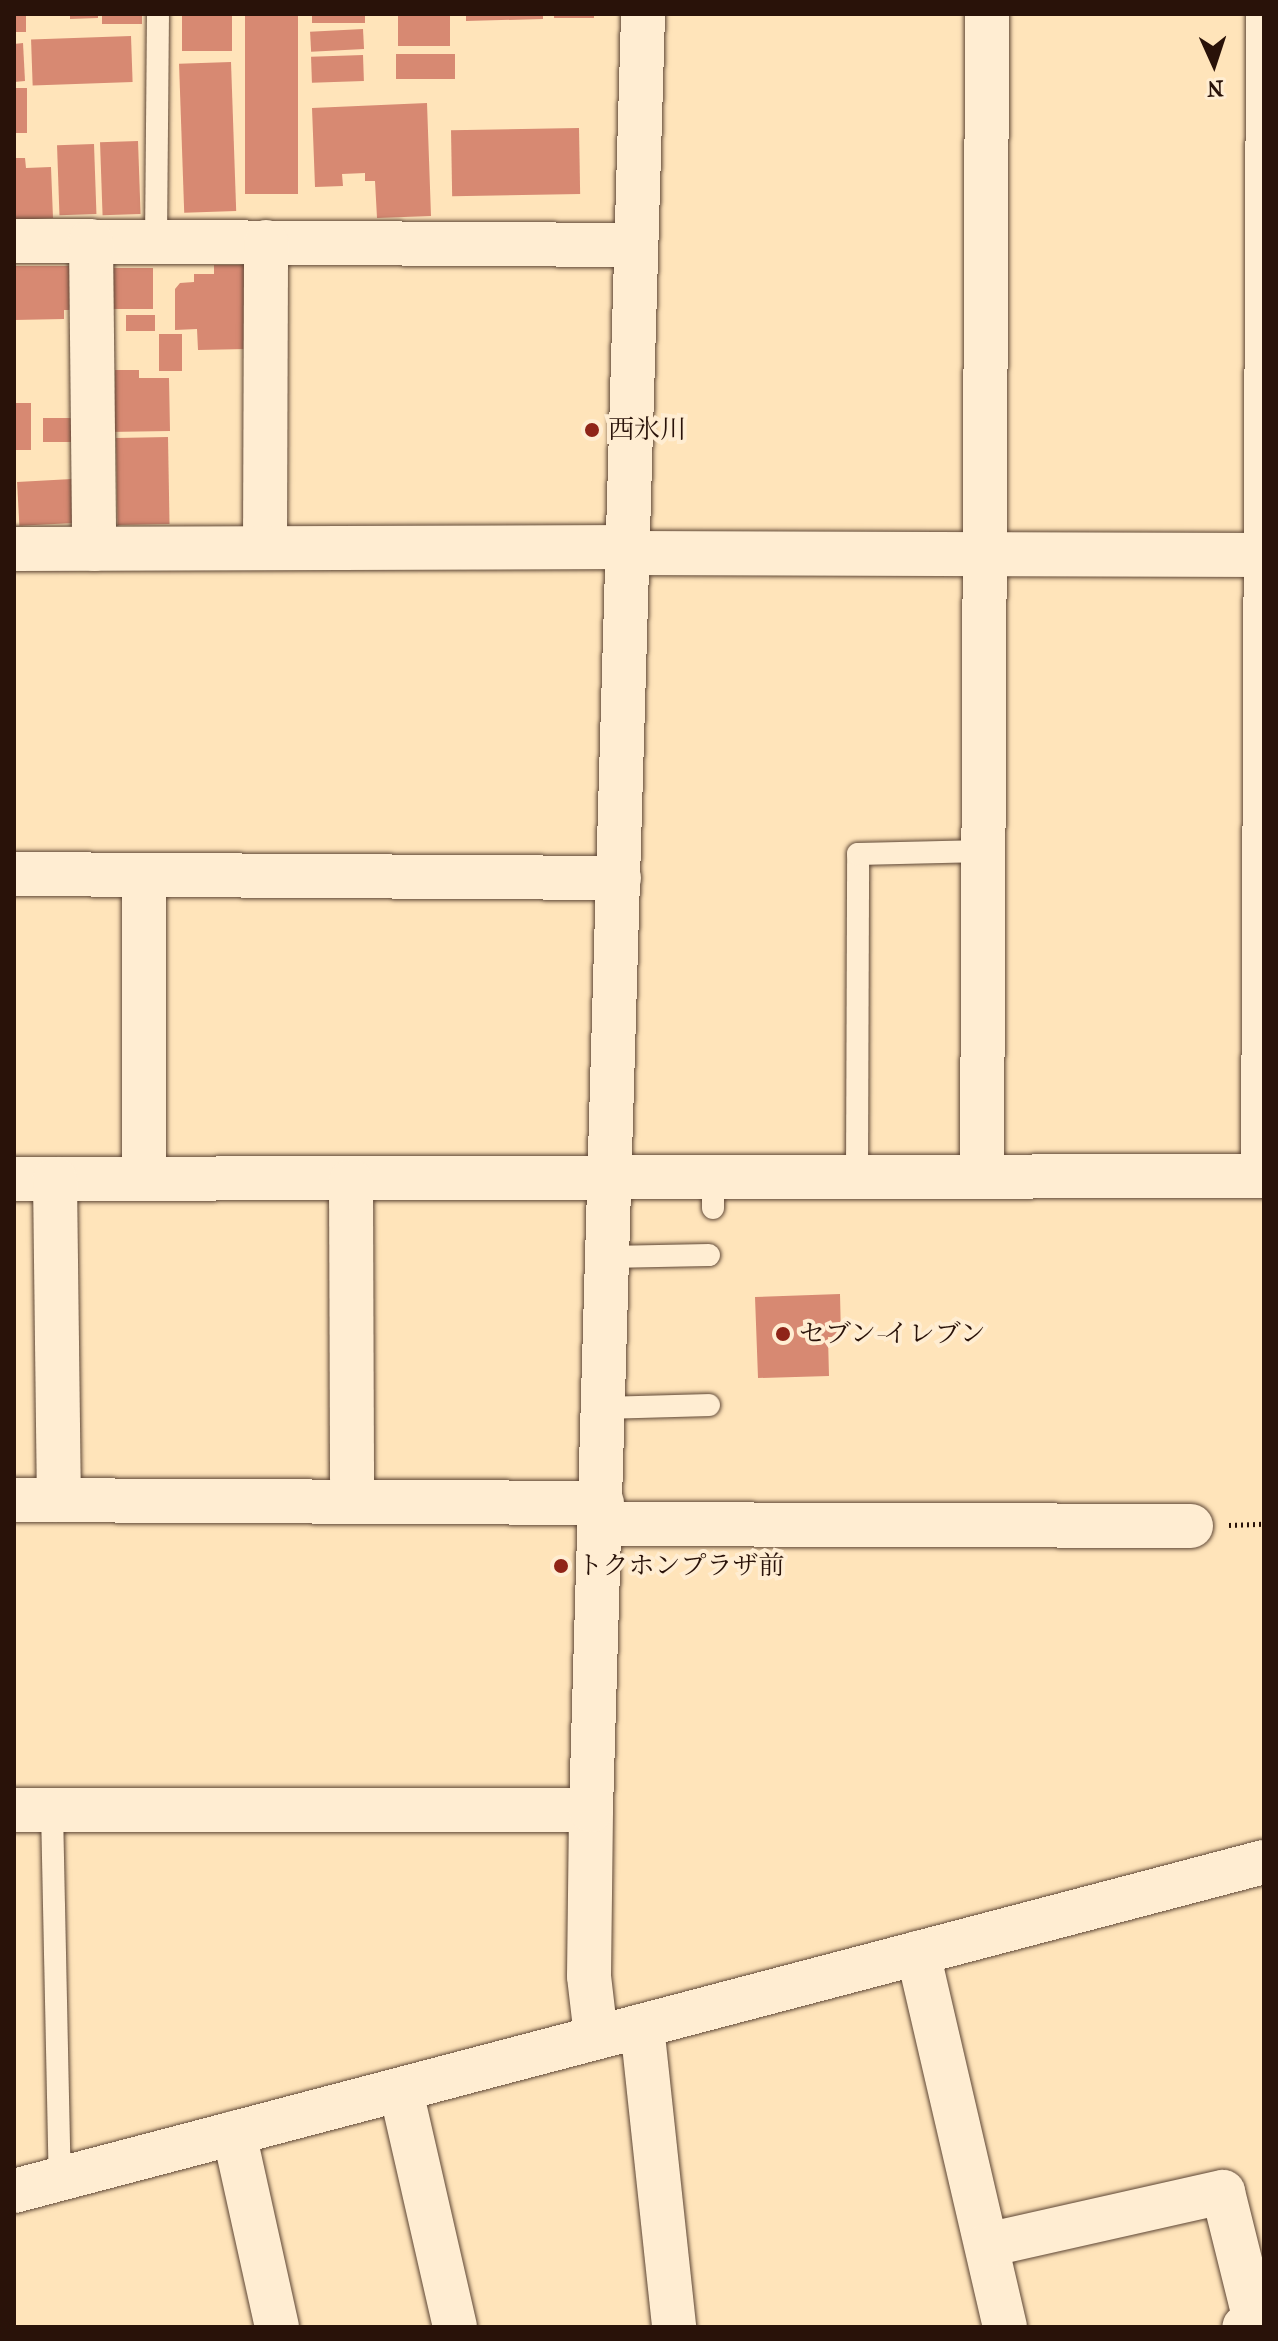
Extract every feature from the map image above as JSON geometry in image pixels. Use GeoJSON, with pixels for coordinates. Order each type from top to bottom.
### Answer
{"type":"FeatureCollection","features":[{"type":"Feature","properties":{"kind":"street"},"geometry":{"type":"LineString","coordinates":[[596,2036],[589,1976],[591,1810],[630,550],[643,14]]}},
{"type":"Feature","properties":{"kind":"street"},"geometry":{"type":"LineString","coordinates":[[982,1177],[982,553],[987,14]]}},
{"type":"Feature","properties":{"kind":"street"},"geometry":{"type":"LineString","coordinates":[[14,241],[636,245]]}},
{"type":"Feature","properties":{"kind":"street"},"geometry":{"type":"LineString","coordinates":[[91,241],[94,549]]}},
{"type":"Feature","properties":{"kind":"street"},"geometry":{"type":"LineString","coordinates":[[265,548],[266,242]]}},
{"type":"Feature","properties":{"kind":"street"},"geometry":{"type":"LineString","coordinates":[[14,549],[1259,555]]}},
{"type":"Feature","properties":{"kind":"street"},"geometry":{"type":"LineString","coordinates":[[14,874],[619,878]]}},
{"type":"Feature","properties":{"kind":"street"},"geometry":{"type":"LineString","coordinates":[[144,875],[144,1178]]}},
{"type":"Feature","properties":{"kind":"street"},"geometry":{"type":"LineString","coordinates":[[59,1500],[35,1179],[610,1180],[713,1193],[857,1177],[1258,1176]]}},
{"type":"Feature","properties":{"kind":"street"},"geometry":{"type":"LineString","coordinates":[[351,1181],[352,1501]]}},
{"type":"Feature","properties":{"kind":"street"},"geometry":{"type":"LineString","coordinates":[[14,1500],[352,1501],[601,1514],[1191,1526]]}},
{"type":"Feature","properties":{"kind":"street"},"geometry":{"type":"LineString","coordinates":[[33,1810],[591,1810]]}},
{"type":"Feature","properties":{"kind":"street"},"geometry":{"type":"LineString","coordinates":[[14,2191],[1264,1862]]}},
{"type":"Feature","properties":{"kind":"street"},"geometry":{"type":"LineString","coordinates":[[918,1953],[1005,2327]]}},
{"type":"Feature","properties":{"kind":"street"},"geometry":{"type":"LineString","coordinates":[[642,2026],[674,2327]]}},
{"type":"Feature","properties":{"kind":"street"},"geometry":{"type":"LineString","coordinates":[[401,2091],[455,2327]]}},
{"type":"Feature","properties":{"kind":"street"},"geometry":{"type":"LineString","coordinates":[[234,2133],[277,2327]]}},
{"type":"Feature","properties":{"kind":"street"},"geometry":{"type":"LineString","coordinates":[[987,2245],[1223,2192],[1256,2324],[1244,2327]]}},
{"type":"Feature","properties":{"kind":"lane"},"geometry":{"type":"LineString","coordinates":[[156,241],[158,14]]}},
{"type":"Feature","properties":{"kind":"lane"},"geometry":{"type":"LineString","coordinates":[[1257,14],[1258,1176]]}},
{"type":"Feature","properties":{"kind":"lane"},"geometry":{"type":"LineString","coordinates":[[857,1177],[858,854],[984,851]]}},
{"type":"Feature","properties":{"kind":"lane"},"geometry":{"type":"LineString","coordinates":[[608,1257],[709,1255]]}},
{"type":"Feature","properties":{"kind":"lane"},"geometry":{"type":"LineString","coordinates":[[604,1408],[709,1405]]}},
{"type":"Feature","properties":{"kind":"lane"},"geometry":{"type":"LineString","coordinates":[[33,1810],[60,2179]]}},
{"type":"Feature","properties":{"kind":"building"},"geometry":{"type":"Polygon","coordinates":[[[14,14],[26,14],[26,32],[14,32],[14,14]]]}},
{"type":"Feature","properties":{"kind":"building"},"geometry":{"type":"Polygon","coordinates":[[[70,14],[98,14],[98,18],[70,19],[70,14]]]}},
{"type":"Feature","properties":{"kind":"building"},"geometry":{"type":"Polygon","coordinates":[[[102,14],[142,14],[142,24],[102,24],[102,14]]]}},
{"type":"Feature","properties":{"kind":"building"},"geometry":{"type":"Polygon","coordinates":[[[182,14],[232,14],[232,51],[182,51],[182,14]]]}},
{"type":"Feature","properties":{"kind":"building"},"geometry":{"type":"Polygon","coordinates":[[[245,14],[298,14],[298,194],[245,194],[245,14]]]}},
{"type":"Feature","properties":{"kind":"building"},"geometry":{"type":"Polygon","coordinates":[[[312,14],[365,14],[365,23],[312,23],[312,14]]]}},
{"type":"Feature","properties":{"kind":"building"},"geometry":{"type":"Polygon","coordinates":[[[466,14],[543,14],[543,19],[466,21],[466,14]]]}},
{"type":"Feature","properties":{"kind":"building"},"geometry":{"type":"Polygon","coordinates":[[[554,14],[594,14],[594,18],[554,18],[554,14]]]}},
{"type":"Feature","properties":{"kind":"building"},"geometry":{"type":"Polygon","coordinates":[[[398,16],[450,16],[450,46],[398,46],[398,16]]]}},
{"type":"Feature","properties":{"kind":"building"},"geometry":{"type":"Polygon","coordinates":[[[363,29],[364,49],[311,52],[310,32],[363,29]]]}},
{"type":"Feature","properties":{"kind":"building"},"geometry":{"type":"Polygon","coordinates":[[[131,36],[133,82],[33,85],[31,39],[131,36]]]}},
{"type":"Feature","properties":{"kind":"building"},"geometry":{"type":"Polygon","coordinates":[[[23,43],[25,81],[14,82],[14,44],[23,43]]]}},
{"type":"Feature","properties":{"kind":"building"},"geometry":{"type":"Polygon","coordinates":[[[396,54],[455,54],[455,79],[396,79],[396,54]]]}},
{"type":"Feature","properties":{"kind":"building"},"geometry":{"type":"Polygon","coordinates":[[[363,55],[364,81],[312,83],[311,57],[363,55]]]}},
{"type":"Feature","properties":{"kind":"building"},"geometry":{"type":"Polygon","coordinates":[[[231,62],[236,211],[184,213],[179,64],[231,62]]]}},
{"type":"Feature","properties":{"kind":"building"},"geometry":{"type":"Polygon","coordinates":[[[14,88],[27,88],[27,133],[14,133],[14,88]]]}},
{"type":"Feature","properties":{"kind":"building"},"geometry":{"type":"Polygon","coordinates":[[[427,103],[431,216],[377,218],[375,181],[365,181],[365,173],[342,174],[343,186],[315,187],[312,108],[427,103]]]}},
{"type":"Feature","properties":{"kind":"building"},"geometry":{"type":"Polygon","coordinates":[[[579,128],[580,194],[452,196],[451,130],[579,128]]]}},
{"type":"Feature","properties":{"kind":"building"},"geometry":{"type":"Polygon","coordinates":[[[138,141],[141,214],[103,215],[100,142],[138,141]]]}},
{"type":"Feature","properties":{"kind":"building"},"geometry":{"type":"Polygon","coordinates":[[[94,144],[96,214],[59,215],[57,145],[94,144]]]}},
{"type":"Feature","properties":{"kind":"building"},"geometry":{"type":"Polygon","coordinates":[[[14,158],[25,158],[26,168],[51,167],[53,218],[14,220],[14,158]]]}},
{"type":"Feature","properties":{"kind":"building"},"geometry":{"type":"Polygon","coordinates":[[[214,265],[246,265],[246,349],[198,350],[197,329],[175,330],[175,289],[180,283],[194,282],[194,274],[214,274],[214,265]]]}},
{"type":"Feature","properties":{"kind":"building"},"geometry":{"type":"Polygon","coordinates":[[[14,266],[74,266],[75,310],[64,310],[64,319],[14,320],[14,266]]]}},
{"type":"Feature","properties":{"kind":"building"},"geometry":{"type":"Polygon","coordinates":[[[108,268],[153,268],[153,309],[108,309],[108,268]]]}},
{"type":"Feature","properties":{"kind":"building"},"geometry":{"type":"Polygon","coordinates":[[[126,315],[155,315],[155,331],[126,331],[126,315]]]}},
{"type":"Feature","properties":{"kind":"building"},"geometry":{"type":"Polygon","coordinates":[[[159,334],[182,334],[182,371],[159,371],[159,334]]]}},
{"type":"Feature","properties":{"kind":"building"},"geometry":{"type":"Polygon","coordinates":[[[115,370],[139,370],[139,378],[169,378],[170,431],[108,432],[106,390],[115,390],[115,370]]]}},
{"type":"Feature","properties":{"kind":"building"},"geometry":{"type":"Polygon","coordinates":[[[14,403],[31,403],[31,450],[14,450],[14,403]]]}},
{"type":"Feature","properties":{"kind":"building"},"geometry":{"type":"Polygon","coordinates":[[[43,418],[76,418],[76,442],[43,442],[43,418]]]}},
{"type":"Feature","properties":{"kind":"building"},"geometry":{"type":"Polygon","coordinates":[[[168,437],[170,524],[118,525],[116,438],[168,437]]]}},
{"type":"Feature","properties":{"kind":"building"},"geometry":{"type":"Polygon","coordinates":[[[72,479],[74,523],[19,526],[17,482],[72,479]]]}},
{"type":"Feature","properties":{"kind":"building"},"geometry":{"type":"Polygon","coordinates":[[[840,1294],[841,1337],[828,1337],[829,1376],[758,1378],[755,1297],[840,1294]]]}},
{"type":"Feature","properties":{"kind":"place","name":"西氷川"},"geometry":{"type":"Point","coordinates":[592,430]}},
{"type":"Feature","properties":{"kind":"place","name":"セブン-イレブン"},"geometry":{"type":"Point","coordinates":[783,1334]}},
{"type":"Feature","properties":{"kind":"place","name":"トクホンプラザ前"},"geometry":{"type":"Point","coordinates":[561,1566]}}]}
